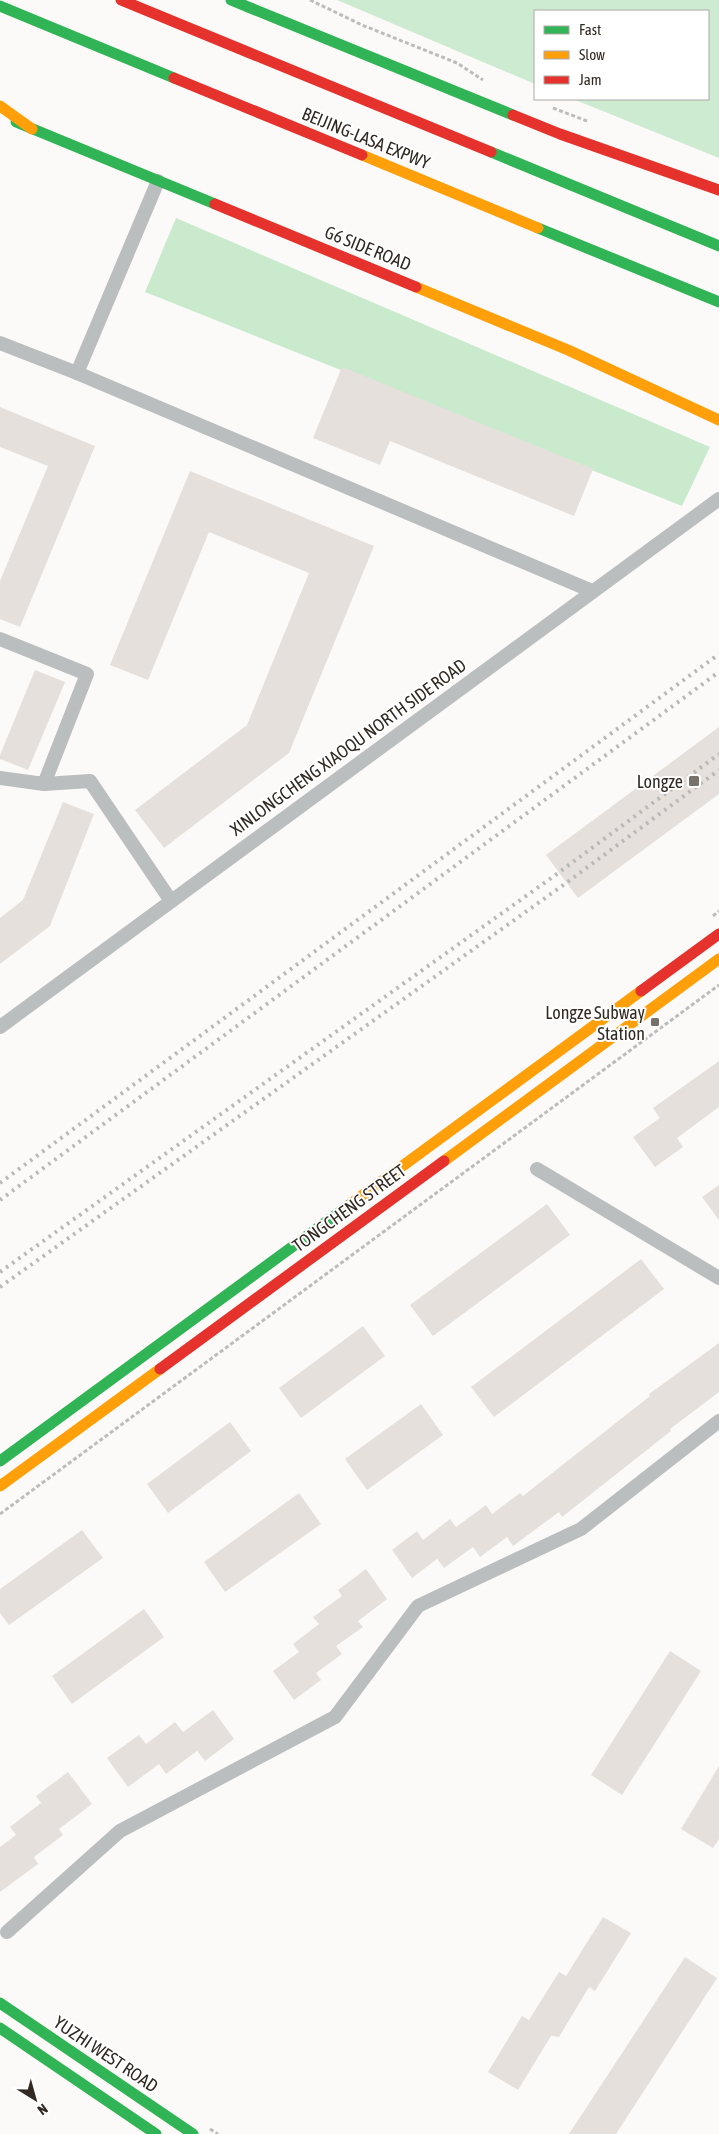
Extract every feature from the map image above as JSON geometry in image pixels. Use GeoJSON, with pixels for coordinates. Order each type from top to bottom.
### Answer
{"type":"FeatureCollection","features":[{"type":"Feature","properties":{"kind":"main road","name":"BEIJING-LASA EXPWY"},"geometry":{"type":"LineString","coordinates":[[121,0],[719,246]]}},
{"type":"Feature","properties":{"kind":"main road"},"geometry":{"type":"LineString","coordinates":[[231,0],[560,134],[719,190]]}},
{"type":"Feature","properties":{"kind":"main road","name":"BEIJING-LASA EXPWY"},"geometry":{"type":"LineString","coordinates":[[0,6],[719,302]]}},
{"type":"Feature","properties":{"kind":"main road"},"geometry":{"type":"LineString","coordinates":[[0,106],[32,129]]}},
{"type":"Feature","properties":{"kind":"main road","name":"G6 SIDE ROAD"},"geometry":{"type":"LineString","coordinates":[[0,116],[568,350],[719,420]]}},
{"type":"Feature","properties":{"kind":"main road","name":"TONGCHENG STREET"},"geometry":{"type":"LineString","coordinates":[[0,1461],[719,934]]}},
{"type":"Feature","properties":{"kind":"main road","name":"TONGCHENG STREET"},"geometry":{"type":"LineString","coordinates":[[0,1486],[719,959]]}},
{"type":"Feature","properties":{"kind":"main road","name":"YUZHI WEST ROAD"},"geometry":{"type":"LineString","coordinates":[[0,2003],[193,2134]]}},
{"type":"Feature","properties":{"kind":"main road"},"geometry":{"type":"LineString","coordinates":[[0,2028],[156,2134]]}},
{"type":"Feature","properties":{"kind":"street"},"geometry":{"type":"LineString","coordinates":[[77,373],[158,181]]}},
{"type":"Feature","properties":{"kind":"street"},"geometry":{"type":"LineString","coordinates":[[0,343],[77,373],[592,592]]}},
{"type":"Feature","properties":{"kind":"street","name":"XINLONGCHENG XIAOQU NORTH SIDE ROAD"},"geometry":{"type":"LineString","coordinates":[[0,1027],[719,498]]}},
{"type":"Feature","properties":{"kind":"street"},"geometry":{"type":"LineString","coordinates":[[0,639],[87,674],[44,784]]}},
{"type":"Feature","properties":{"kind":"street"},"geometry":{"type":"LineString","coordinates":[[0,778],[44,784],[90,781],[170,901]]}},
{"type":"Feature","properties":{"kind":"street"},"geometry":{"type":"LineString","coordinates":[[537,1169],[719,1278]]}},
{"type":"Feature","properties":{"kind":"street"},"geometry":{"type":"LineString","coordinates":[[6,1932],[120,1832],[335,1717],[418,1606],[581,1529],[719,1421]]}},
{"type":"Feature","properties":{"kind":"path"},"geometry":{"type":"LineString","coordinates":[[310,0],[362,25],[457,63],[487,82]]}},
{"type":"Feature","properties":{"kind":"path"},"geometry":{"type":"LineString","coordinates":[[545,105],[591,122]]}},
{"type":"Feature","properties":{"kind":"path"},"geometry":{"type":"LineString","coordinates":[[0,1514],[719,985]]}},
{"type":"Feature","properties":{"kind":"green space"},"geometry":{"type":"Polygon","coordinates":[[[337,0],[719,0],[719,158],[575,100],[709,100],[709,10],[534,10],[534,84],[337,0]]]}},
{"type":"Feature","properties":{"kind":"green space"},"geometry":{"type":"Polygon","coordinates":[[[176,218],[710,447],[682,506],[145,292],[176,218]]]}},
{"type":"Feature","properties":{"kind":"building"},"geometry":{"type":"Polygon","coordinates":[[[342,367],[593,469],[574,516],[390,441],[380,465],[313,438],[342,367]]]}},
{"type":"Feature","properties":{"kind":"building"},"geometry":{"type":"Polygon","coordinates":[[[0,407],[95,446],[20,627],[0,619],[0,581],[48,466],[0,447],[0,407]]]}},
{"type":"Feature","properties":{"kind":"building"},"geometry":{"type":"Polygon","coordinates":[[[190,471],[374,546],[289,753],[164,848],[135,810],[247,725],[309,573],[209,532],[148,680],[110,665],[190,471]]]}},
{"type":"Feature","properties":{"kind":"building"},"geometry":{"type":"Polygon","coordinates":[[[35,670],[65,682],[28,770],[0,759],[0,755],[35,670]]]}},
{"type":"Feature","properties":{"kind":"building"},"geometry":{"type":"Polygon","coordinates":[[[719,727],[719,794],[578,898],[546,855],[719,727]]]}},
{"type":"Feature","properties":{"kind":"building"},"geometry":{"type":"Polygon","coordinates":[[[63,802],[94,814],[50,926],[0,964],[0,918],[23,900],[63,802]]]}},
{"type":"Feature","properties":{"kind":"building"},"geometry":{"type":"Polygon","coordinates":[[[719,1061],[719,1107],[677,1138],[683,1147],[655,1167],[633,1137],[660,1118],[653,1108],[719,1061]]]}},
{"type":"Feature","properties":{"kind":"building"},"geometry":{"type":"Polygon","coordinates":[[[719,1185],[719,1220],[702,1197],[719,1185]]]}},
{"type":"Feature","properties":{"kind":"building"},"geometry":{"type":"Polygon","coordinates":[[[547,1204],[570,1235],[433,1336],[410,1305],[547,1204]]]}},
{"type":"Feature","properties":{"kind":"building"},"geometry":{"type":"Polygon","coordinates":[[[641,1259],[664,1289],[494,1417],[471,1387],[641,1259]]]}},
{"type":"Feature","properties":{"kind":"building"},"geometry":{"type":"Polygon","coordinates":[[[363,1326],[385,1356],[301,1418],[279,1388],[363,1326]]]}},
{"type":"Feature","properties":{"kind":"building"},"geometry":{"type":"Polygon","coordinates":[[[719,1343],[719,1392],[670,1429],[671,1431],[562,1517],[559,1512],[513,1546],[507,1537],[480,1557],[473,1547],[444,1568],[437,1559],[412,1578],[392,1550],[417,1531],[423,1540],[450,1519],[456,1527],[486,1505],[492,1514],[520,1493],[523,1496],[650,1396],[649,1394],[719,1343]]]}},
{"type":"Feature","properties":{"kind":"building"},"geometry":{"type":"Polygon","coordinates":[[[421,1404],[443,1435],[367,1490],[345,1459],[421,1404]]]}},
{"type":"Feature","properties":{"kind":"building"},"geometry":{"type":"Polygon","coordinates":[[[230,1422],[251,1451],[168,1513],[147,1484],[230,1422]]]}},
{"type":"Feature","properties":{"kind":"building"},"geometry":{"type":"Polygon","coordinates":[[[299,1493],[321,1524],[225,1592],[204,1562],[299,1493]]]}},
{"type":"Feature","properties":{"kind":"building"},"geometry":{"type":"Polygon","coordinates":[[[82,1530],[103,1558],[9,1625],[0,1613],[0,1589],[82,1530]]]}},
{"type":"Feature","properties":{"kind":"building"},"geometry":{"type":"Polygon","coordinates":[[[366,1569],[387,1599],[358,1621],[363,1627],[336,1646],[342,1654],[316,1673],[321,1680],[294,1700],[273,1671],[299,1652],[293,1644],[319,1624],[313,1617],[342,1596],[338,1590],[366,1569]]]}},
{"type":"Feature","properties":{"kind":"building"},"geometry":{"type":"Polygon","coordinates":[[[144,1609],[164,1637],[72,1704],[52,1676],[144,1609]]]}},
{"type":"Feature","properties":{"kind":"building"},"geometry":{"type":"Polygon","coordinates":[[[670,1651],[701,1671],[622,1795],[591,1775],[670,1651]]]}},
{"type":"Feature","properties":{"kind":"building"},"geometry":{"type":"Polygon","coordinates":[[[213,1710],[234,1739],[205,1761],[197,1751],[166,1774],[159,1764],[128,1787],[107,1758],[139,1735],[146,1744],[175,1722],[183,1732],[213,1710]]]}},
{"type":"Feature","properties":{"kind":"building"},"geometry":{"type":"Polygon","coordinates":[[[719,1766],[719,1839],[713,1848],[681,1829],[719,1766]]]}},
{"type":"Feature","properties":{"kind":"building"},"geometry":{"type":"Polygon","coordinates":[[[68,1772],[92,1804],[59,1829],[63,1835],[34,1857],[38,1864],[0,1892],[0,1847],[16,1835],[10,1827],[41,1803],[36,1796],[68,1772]]]}},
{"type":"Feature","properties":{"kind":"building"},"geometry":{"type":"Polygon","coordinates":[[[603,1917],[631,1933],[595,1991],[589,1987],[559,2037],[551,2036],[518,2090],[488,2072],[522,2016],[529,2020],[559,1972],[566,1976],[603,1917]]]}},
{"type":"Feature","properties":{"kind":"building"},"geometry":{"type":"Polygon","coordinates":[[[685,1957],[717,1978],[616,2134],[569,2134],[685,1957]]]}},
{"type":"Feature","properties":{"kind":"railway"},"geometry":{"type":"LineString","coordinates":[[0,1183],[719,654]]}},
{"type":"Feature","properties":{"kind":"railway"},"geometry":{"type":"LineString","coordinates":[[0,1200],[719,672]]}},
{"type":"Feature","properties":{"kind":"railway"},"geometry":{"type":"LineString","coordinates":[[0,1272],[554,876],[719,754]]}},
{"type":"Feature","properties":{"kind":"railway"},"geometry":{"type":"LineString","coordinates":[[0,1287],[562,886],[719,770]]}},
{"type":"Feature","properties":{"kind":"traffic: fast"},"geometry":{"type":"LineString","coordinates":[[231,0],[513,115]]}},
{"type":"Feature","properties":{"kind":"traffic: fast"},"geometry":{"type":"LineString","coordinates":[[0,6],[174,78]]}},
{"type":"Feature","properties":{"kind":"traffic: fast"},"geometry":{"type":"LineString","coordinates":[[16,122],[215,204]]}},
{"type":"Feature","properties":{"kind":"traffic: fast"},"geometry":{"type":"LineString","coordinates":[[491,152],[719,246]]}},
{"type":"Feature","properties":{"kind":"traffic: fast"},"geometry":{"type":"LineString","coordinates":[[538,228],[719,302]]}},
{"type":"Feature","properties":{"kind":"traffic: fast"},"geometry":{"type":"LineString","coordinates":[[0,1461],[352,1203]]}},
{"type":"Feature","properties":{"kind":"traffic: fast"},"geometry":{"type":"LineString","coordinates":[[0,2003],[193,2134]]}},
{"type":"Feature","properties":{"kind":"traffic: fast"},"geometry":{"type":"LineString","coordinates":[[0,2028],[156,2134]]}},
{"type":"Feature","properties":{"kind":"traffic: slow"},"geometry":{"type":"LineString","coordinates":[[0,106],[32,129]]}},
{"type":"Feature","properties":{"kind":"traffic: slow"},"geometry":{"type":"LineString","coordinates":[[362,155],[538,228]]}},
{"type":"Feature","properties":{"kind":"traffic: slow"},"geometry":{"type":"LineString","coordinates":[[416,287],[568,350],[719,420]]}},
{"type":"Feature","properties":{"kind":"traffic: slow"},"geometry":{"type":"LineString","coordinates":[[444,1161],[719,959]]}},
{"type":"Feature","properties":{"kind":"traffic: slow"},"geometry":{"type":"LineString","coordinates":[[352,1203],[641,991]]}},
{"type":"Feature","properties":{"kind":"traffic: slow"},"geometry":{"type":"LineString","coordinates":[[0,1486],[160,1369]]}},
{"type":"Feature","properties":{"kind":"traffic: jam"},"geometry":{"type":"LineString","coordinates":[[121,0],[491,152]]}},
{"type":"Feature","properties":{"kind":"traffic: jam"},"geometry":{"type":"LineString","coordinates":[[174,78],[362,155]]}},
{"type":"Feature","properties":{"kind":"traffic: jam"},"geometry":{"type":"LineString","coordinates":[[513,115],[560,134],[719,190]]}},
{"type":"Feature","properties":{"kind":"traffic: jam"},"geometry":{"type":"LineString","coordinates":[[215,204],[416,287]]}},
{"type":"Feature","properties":{"kind":"traffic: jam"},"geometry":{"type":"LineString","coordinates":[[641,991],[719,934]]}},
{"type":"Feature","properties":{"kind":"traffic: jam"},"geometry":{"type":"LineString","coordinates":[[160,1369],[444,1161]]}},
{"type":"Feature","properties":{"kind":"place","name":"Longze"},"geometry":{"type":"Point","coordinates":[694,781]}},
{"type":"Feature","properties":{"kind":"place","name":"Longze Subway Station"},"geometry":{"type":"Point","coordinates":[655,1022]}}]}
